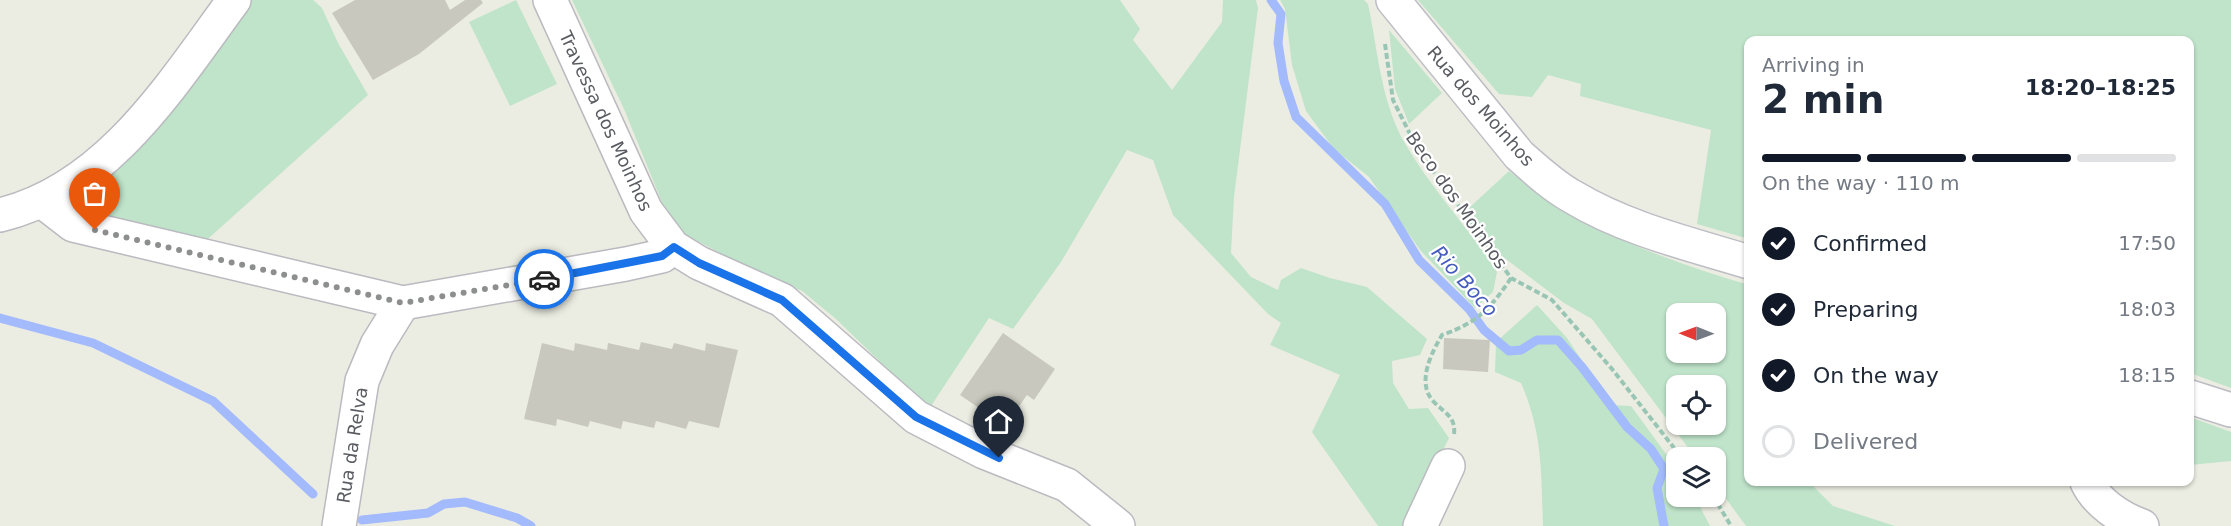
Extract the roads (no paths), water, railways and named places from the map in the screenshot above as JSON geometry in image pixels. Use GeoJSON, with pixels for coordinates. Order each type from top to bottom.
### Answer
{"type":"FeatureCollection","features":[{"type":"Feature","properties":{"kind":"street"},"geometry":{"type":"LineString","coordinates":[[0,215],[42,201],[92,169],[124,142],[234,0]]}},
{"type":"Feature","properties":{"kind":"street","name":"Travessa dos Moinhos"},"geometry":{"type":"LineString","coordinates":[[550,0],[646,211],[674,247],[699,263],[782,300],[916,417],[984,452],[1067,485],[1119,526]]}},
{"type":"Feature","properties":{"kind":"street","name":"Rua dos Moinhos"},"geometry":{"type":"LineString","coordinates":[[1393,0],[1519,155],[1543,176],[1573,197],[1607,214],[1744,260]]}},
{"type":"Feature","properties":{"kind":"street"},"geometry":{"type":"LineString","coordinates":[[42,201],[73,225],[403,303],[626,264],[662,256],[674,247]]}},
{"type":"Feature","properties":{"kind":"street","name":"Rua da Relva"},"geometry":{"type":"LineString","coordinates":[[339,526],[362,381],[377,345],[403,303]]}},
{"type":"Feature","properties":{"kind":"street"},"geometry":{"type":"LineString","coordinates":[[2194,398],[2231,410]]}},
{"type":"Feature","properties":{"kind":"street"},"geometry":{"type":"LineString","coordinates":[[1419,526],[1448,466]]}},
{"type":"Feature","properties":{"kind":"street"},"geometry":{"type":"LineString","coordinates":[[2089,486],[2105,505],[2142,526]]}},
{"type":"Feature","properties":{"kind":"waterway","name":"Rio Boco"},"geometry":{"type":"LineString","coordinates":[[1271,0],[1281,14],[1278,43],[1284,81],[1296,117],[1385,204],[1419,260],[1469,309],[1484,330],[1509,351],[1521,350],[1537,340],[1558,340],[1582,367],[1627,427],[1651,449],[1664,469],[1657,488],[1664,526]]}},
{"type":"Feature","properties":{"kind":"waterway"},"geometry":{"type":"LineString","coordinates":[[0,318],[93,343],[213,401],[313,494]]}},
{"type":"Feature","properties":{"kind":"waterway"},"geometry":{"type":"LineString","coordinates":[[362,520],[428,513],[444,504],[465,502],[517,518],[531,526]]}}]}
